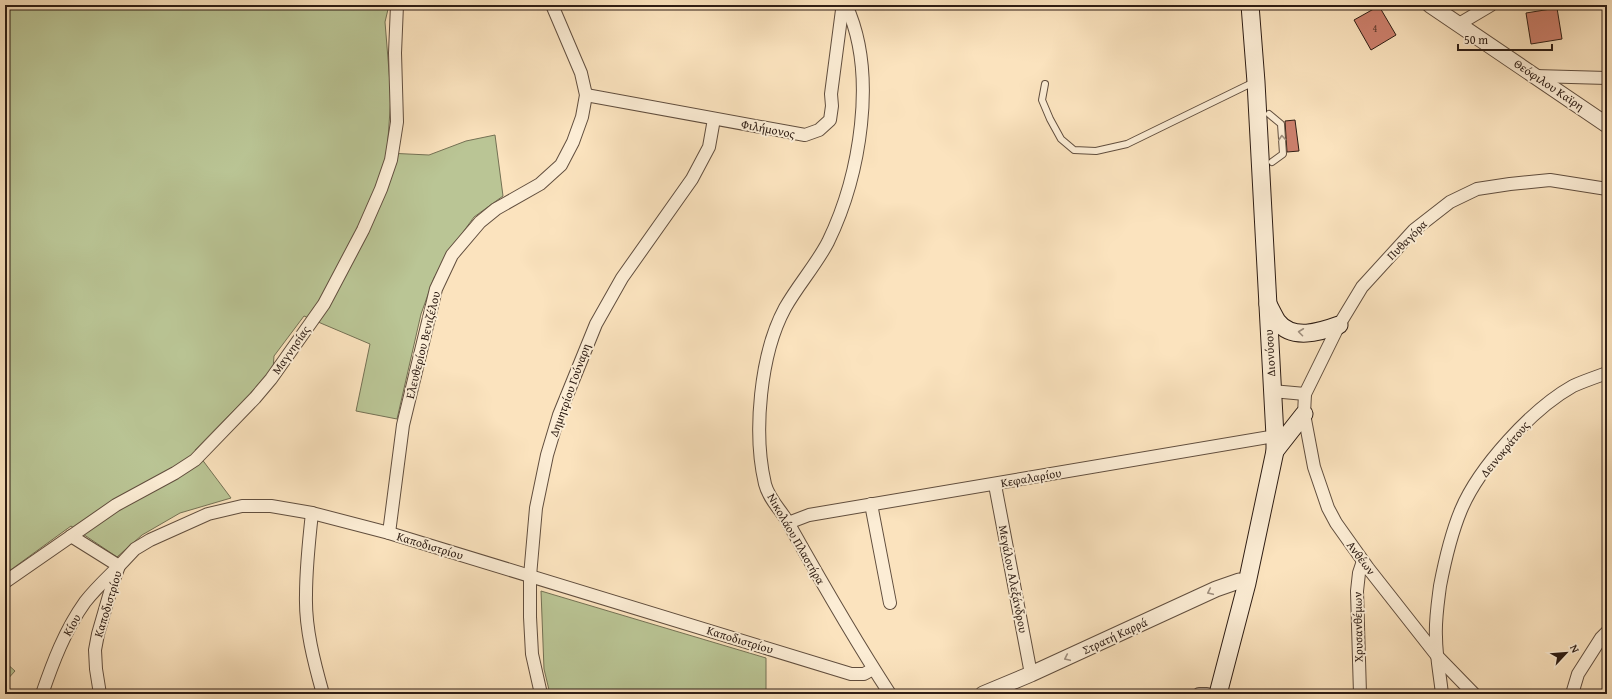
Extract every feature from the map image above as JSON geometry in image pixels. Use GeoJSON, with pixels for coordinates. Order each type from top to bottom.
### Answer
{"type":"FeatureCollection","features":[{"type":"Feature","properties":{"kind":"main road","name":"Διονύσου"},"geometry":{"type":"LineString","coordinates":[[1218,694],[1247,583],[1275,443],[1256,82],[1250,5]]}},
{"type":"Feature","properties":{"kind":"main road"},"geometry":{"type":"LineString","coordinates":[[1268,304],[1278,322],[1287,329],[1297,332],[1320,332],[1339,325]]}},
{"type":"Feature","properties":{"kind":"main road"},"geometry":{"type":"LineString","coordinates":[[1275,443],[1304,414]]}},
{"type":"Feature","properties":{"kind":"street","name":"Μαγνησίας"},"geometry":{"type":"LineString","coordinates":[[5,582],[116,505],[175,473],[195,460],[255,398],[271,379],[324,304],[363,230],[381,189],[391,160],[397,122],[395,53],[397,5]]}},
{"type":"Feature","properties":{"kind":"street","name":"Ελευθερίου Βενιζέλου"},"geometry":{"type":"LineString","coordinates":[[389,534],[403,425],[436,289],[452,255],[480,222],[496,209],[540,184],[561,165],[573,142],[582,117],[586,95],[581,73],[552,5]]}},
{"type":"Feature","properties":{"kind":"street","name":"Θεόφιλου Καϊρη"},"geometry":{"type":"LineString","coordinates":[[1430,5],[1607,125]]}},
{"type":"Feature","properties":{"kind":"street"},"geometry":{"type":"LineString","coordinates":[[1459,24],[1491,5]]}},
{"type":"Feature","properties":{"kind":"street","name":"Φιλήμονος"},"geometry":{"type":"LineString","coordinates":[[586,95],[805,136],[819,130],[830,120],[832,106],[831,94],[842,10],[847,6]]}},
{"type":"Feature","properties":{"kind":"street","name":"Νικολάου Πλαστήρα"},"geometry":{"type":"LineString","coordinates":[[847,6],[859,45],[863,99],[857,150],[844,204],[827,243],[784,310],[770,350],[763,383],[760,430],[764,478],[769,495],[788,523],[834,606],[890,694]]}},
{"type":"Feature","properties":{"kind":"street"},"geometry":{"type":"LineString","coordinates":[[1535,76],[1607,78]]}},
{"type":"Feature","properties":{"kind":"street","name":"Δημητρίου Γούναρη"},"geometry":{"type":"LineString","coordinates":[[541,694],[532,654],[530,576],[536,508],[547,455],[559,415],[580,359],[596,324],[622,278],[692,179],[709,147],[714,119]]}},
{"type":"Feature","properties":{"kind":"street","name":"Πυθαγόρα"},"geometry":{"type":"LineString","coordinates":[[1305,394],[1339,325],[1362,287],[1414,230],[1450,202],[1477,189],[1550,180],[1607,189]]}},
{"type":"Feature","properties":{"kind":"street","name":"Δεινοκράτους"},"geometry":{"type":"LineString","coordinates":[[1442,694],[1436,636],[1437,610],[1443,570],[1451,540],[1462,509],[1481,476],[1500,450],[1538,411],[1573,386],[1607,373]]}},
{"type":"Feature","properties":{"kind":"street"},"geometry":{"type":"LineString","coordinates":[[1272,391],[1305,394]]}},
{"type":"Feature","properties":{"kind":"street","name":"Ανθέων"},"geometry":{"type":"LineString","coordinates":[[1305,394],[1304,414],[1314,467],[1328,508],[1345,537],[1438,657],[1474,694]]}},
{"type":"Feature","properties":{"kind":"street","name":"Κεφαλαρίου"},"geometry":{"type":"LineString","coordinates":[[788,523],[809,515],[871,504],[995,484],[1275,443]]}},
{"type":"Feature","properties":{"kind":"street","name":"Μεγάλου Αλεξάνδρου"},"geometry":{"type":"LineString","coordinates":[[995,484],[1031,674]]}},
{"type":"Feature","properties":{"kind":"street"},"geometry":{"type":"LineString","coordinates":[[871,504],[890,603]]}},
{"type":"Feature","properties":{"kind":"street","name":"Καποδιστρίου"},"geometry":{"type":"LineString","coordinates":[[100,694],[95,650],[109,595],[119,566],[135,549],[150,540],[187,522],[226,508],[242,506],[271,506],[312,513],[389,534],[530,576],[852,674],[864,674],[873,669]]}},
{"type":"Feature","properties":{"kind":"street"},"geometry":{"type":"LineString","coordinates":[[312,513],[307,554],[305,597],[310,645],[323,694]]}},
{"type":"Feature","properties":{"kind":"street"},"geometry":{"type":"LineString","coordinates":[[71,536],[119,566]]}},
{"type":"Feature","properties":{"kind":"street","name":"Χρυσανθέμων"},"geometry":{"type":"LineString","coordinates":[[1360,694],[1357,591],[1359,573],[1363,561]]}},
{"type":"Feature","properties":{"kind":"street","name":"Κίου"},"geometry":{"type":"LineString","coordinates":[[42,694],[51,668],[70,627],[92,593],[119,566]]}},
{"type":"Feature","properties":{"kind":"street","name":"Στρατή Καρρά"},"geometry":{"type":"LineString","coordinates":[[983,694],[1031,674],[1216,589],[1239,581],[1247,583]]}},
{"type":"Feature","properties":{"kind":"street"},"geometry":{"type":"LineString","coordinates":[[1572,694],[1578,674],[1601,638],[1607,632]]}},
{"type":"Feature","properties":{"kind":"street"},"geometry":{"type":"LineString","coordinates":[[1199,694],[1207,694]]}},
{"type":"Feature","properties":{"kind":"lane"},"geometry":{"type":"LineString","coordinates":[[1045,84],[1042,100],[1061,139],[1074,150],[1096,151],[1127,144],[1256,82]]}},
{"type":"Feature","properties":{"kind":"lane"},"geometry":{"type":"LineString","coordinates":[[1269,114],[1281,124],[1283,154],[1272,162]]}},
{"type":"Feature","properties":{"kind":"green space"},"geometry":{"type":"Polygon","coordinates":[[[5,5],[389,5],[385,22],[391,96],[387,153],[429,155],[466,141],[495,135],[503,196],[474,217],[455,243],[434,278],[421,314],[397,419],[356,411],[370,344],[304,316],[274,356],[273,370],[195,450],[231,498],[180,513],[142,535],[117,557],[71,526],[5,574],[5,5]]]}},
{"type":"Feature","properties":{"kind":"green space"},"geometry":{"type":"Polygon","coordinates":[[[541,591],[766,658],[766,694],[550,694],[544,669],[541,591]]]}},
{"type":"Feature","properties":{"kind":"green space"},"geometry":{"type":"Polygon","coordinates":[[[5,662],[15,671],[5,682],[5,662]]]}},
{"type":"Feature","properties":{"kind":"building"},"geometry":{"type":"Polygon","coordinates":[[[1379,6],[1396,35],[1371,50],[1354,20],[1379,6]]]}},
{"type":"Feature","properties":{"kind":"building"},"geometry":{"type":"Polygon","coordinates":[[[1557,8],[1562,39],[1531,44],[1526,13],[1557,8]]]}},
{"type":"Feature","properties":{"kind":"building"},"geometry":{"type":"Polygon","coordinates":[[[1295,120],[1299,151],[1287,152],[1285,121],[1295,120]]]}}]}
